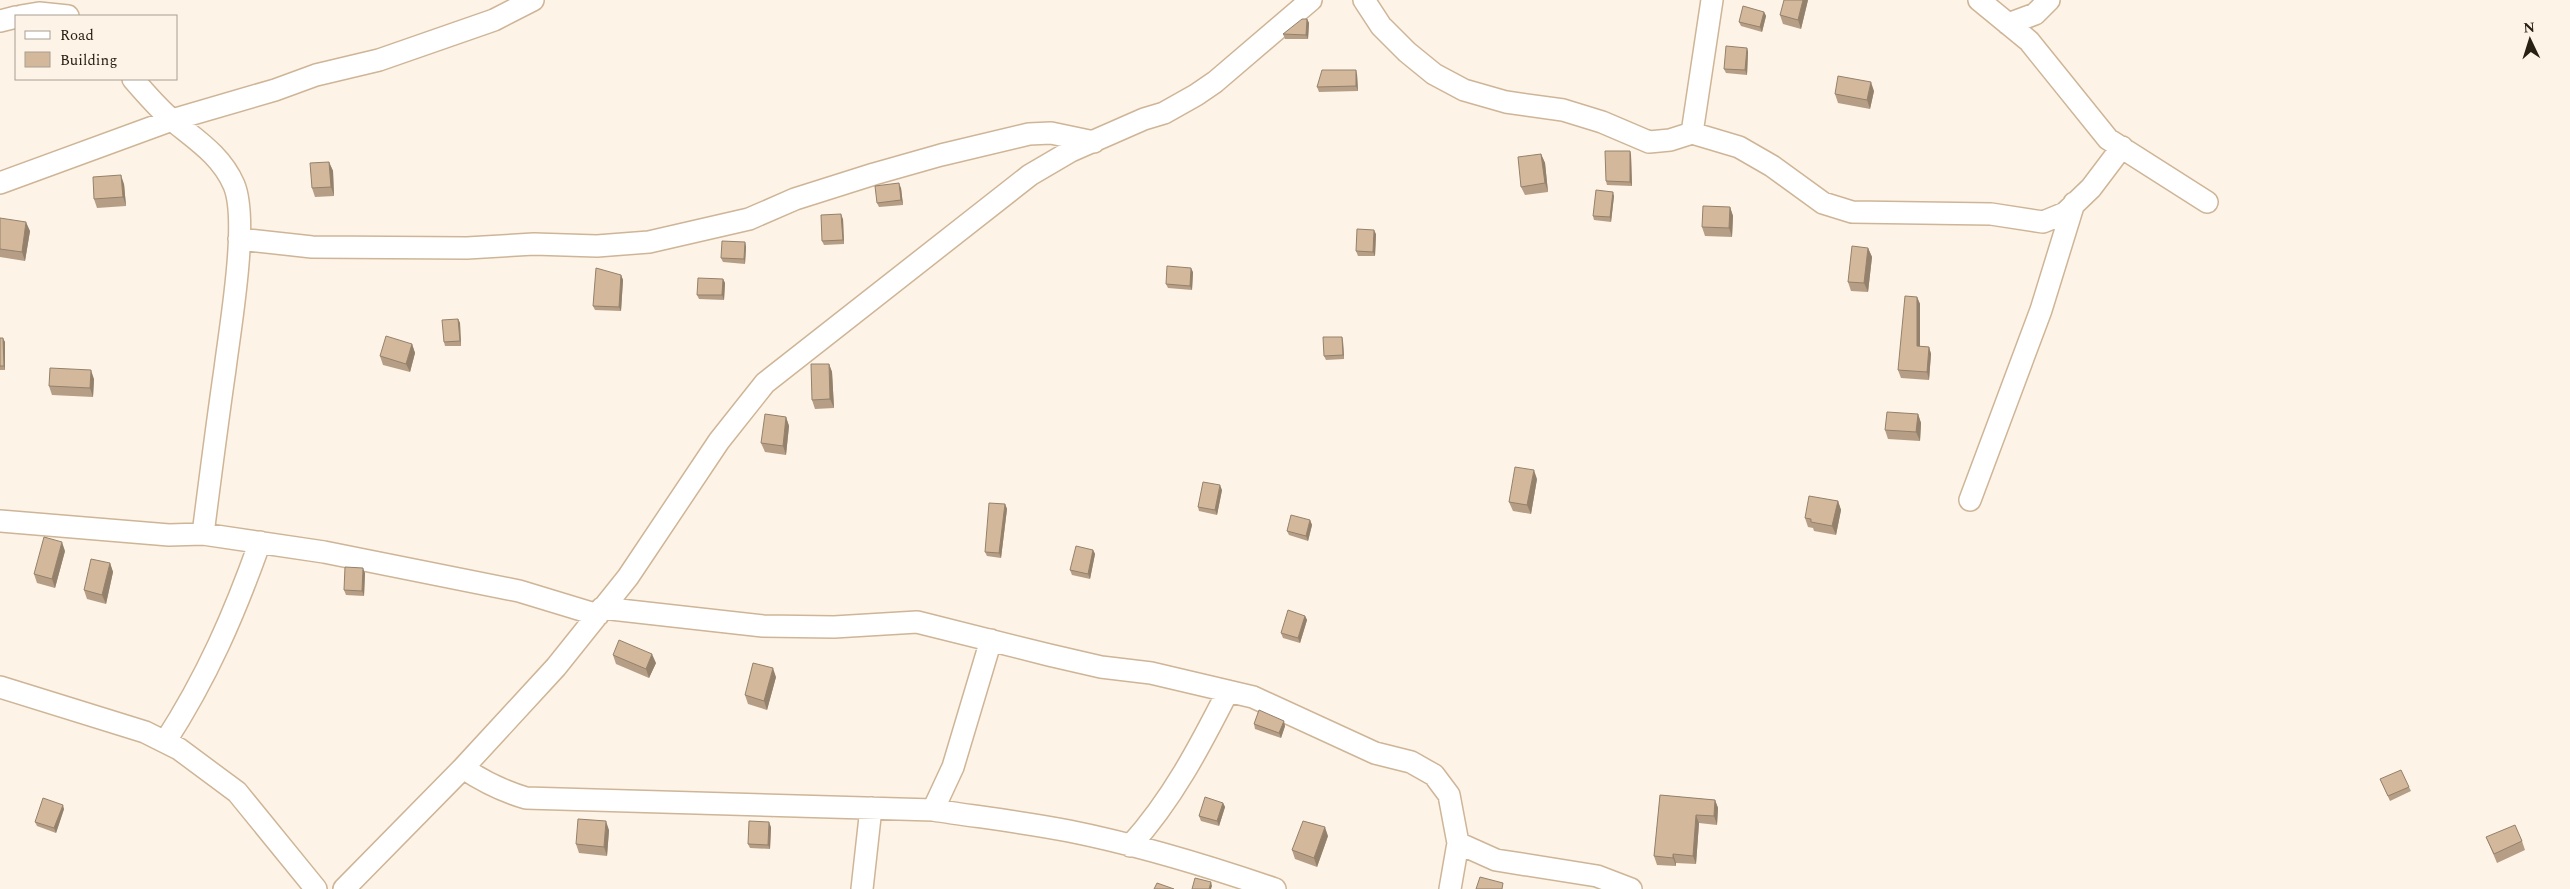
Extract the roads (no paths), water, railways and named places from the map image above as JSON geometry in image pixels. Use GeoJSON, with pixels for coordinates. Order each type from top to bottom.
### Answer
{"type":"FeatureCollection","features":[{"type":"Feature","properties":{"kind":"street"},"geometry":{"type":"LineString","coordinates":[[0,183],[172,120],[275,90],[316,75],[379,60],[494,20],[533,0]]}},
{"type":"Feature","properties":{"kind":"street"},"geometry":{"type":"LineString","coordinates":[[344,889],[463,768],[556,667],[628,577],[719,441],[765,383],[1010,190],[1071,151],[1144,119],[1164,113],[1196,95],[1227,72],[1311,0]]}},
{"type":"Feature","properties":{"kind":"street"},"geometry":{"type":"LineString","coordinates":[[1364,0],[1382,26],[1407,52],[1434,74],[1464,90],[1506,102],[1563,110],[1602,122],[1649,142],[1670,140],[1692,132],[1739,147],[1772,166],[1823,204],[1852,212],[1991,214],[2043,222],[2065,213],[2091,188],[2122,146]]}},
{"type":"Feature","properties":{"kind":"street"},"geometry":{"type":"LineString","coordinates":[[1692,132],[1712,0]]}},
{"type":"Feature","properties":{"kind":"street"},"geometry":{"type":"LineString","coordinates":[[1978,0],[2029,40],[2108,139],[2122,146],[2206,202]]}},
{"type":"Feature","properties":{"kind":"street"},"geometry":{"type":"LineString","coordinates":[[2008,24],[2035,14],[2049,0]]}},
{"type":"Feature","properties":{"kind":"street"},"geometry":{"type":"LineString","coordinates":[[27,15],[39,13],[58,15]]}},
{"type":"Feature","properties":{"kind":"street"},"geometry":{"type":"LineString","coordinates":[[0,21],[15,17]]}},
{"type":"Feature","properties":{"kind":"street"},"geometry":{"type":"LineString","coordinates":[[134,80],[172,120],[206,146],[234,184],[239,201],[239,239],[232,315],[204,534]]}},
{"type":"Feature","properties":{"kind":"street"},"geometry":{"type":"LineString","coordinates":[[239,239],[312,247],[467,248],[534,244],[597,246],[650,242],[748,219],[795,199],[874,174],[940,155],[1029,134],[1051,133],[1094,142]]}},
{"type":"Feature","properties":{"kind":"street"},"geometry":{"type":"LineString","coordinates":[[1970,500],[2041,310],[2074,203]]}},
{"type":"Feature","properties":{"kind":"street"},"geometry":{"type":"LineString","coordinates":[[0,521],[169,535],[204,534],[260,542],[461,578],[600,611],[763,626],[834,627],[917,622],[1101,666],[1151,673],[1253,697],[1375,753],[1411,762],[1434,775],[1448,795],[1458,843],[1450,889]]}},
{"type":"Feature","properties":{"kind":"street"},"geometry":{"type":"LineString","coordinates":[[164,742],[213,661],[260,542]]}},
{"type":"Feature","properties":{"kind":"street"},"geometry":{"type":"LineString","coordinates":[[933,810],[952,767],[991,640]]}},
{"type":"Feature","properties":{"kind":"street"},"geometry":{"type":"LineString","coordinates":[[0,687],[145,732],[179,749],[237,792],[316,889]]}},
{"type":"Feature","properties":{"kind":"street"},"geometry":{"type":"LineString","coordinates":[[1130,846],[1155,817],[1181,780],[1228,691]]}},
{"type":"Feature","properties":{"kind":"street"},"geometry":{"type":"LineString","coordinates":[[463,768],[486,784],[526,798],[614,798],[745,806],[933,810],[1069,831],[1130,846],[1275,889]]}},
{"type":"Feature","properties":{"kind":"street"},"geometry":{"type":"LineString","coordinates":[[862,889],[872,808]]}},
{"type":"Feature","properties":{"kind":"street"},"geometry":{"type":"LineString","coordinates":[[1458,843],[1496,860],[1597,876],[1631,889]]}}]}
